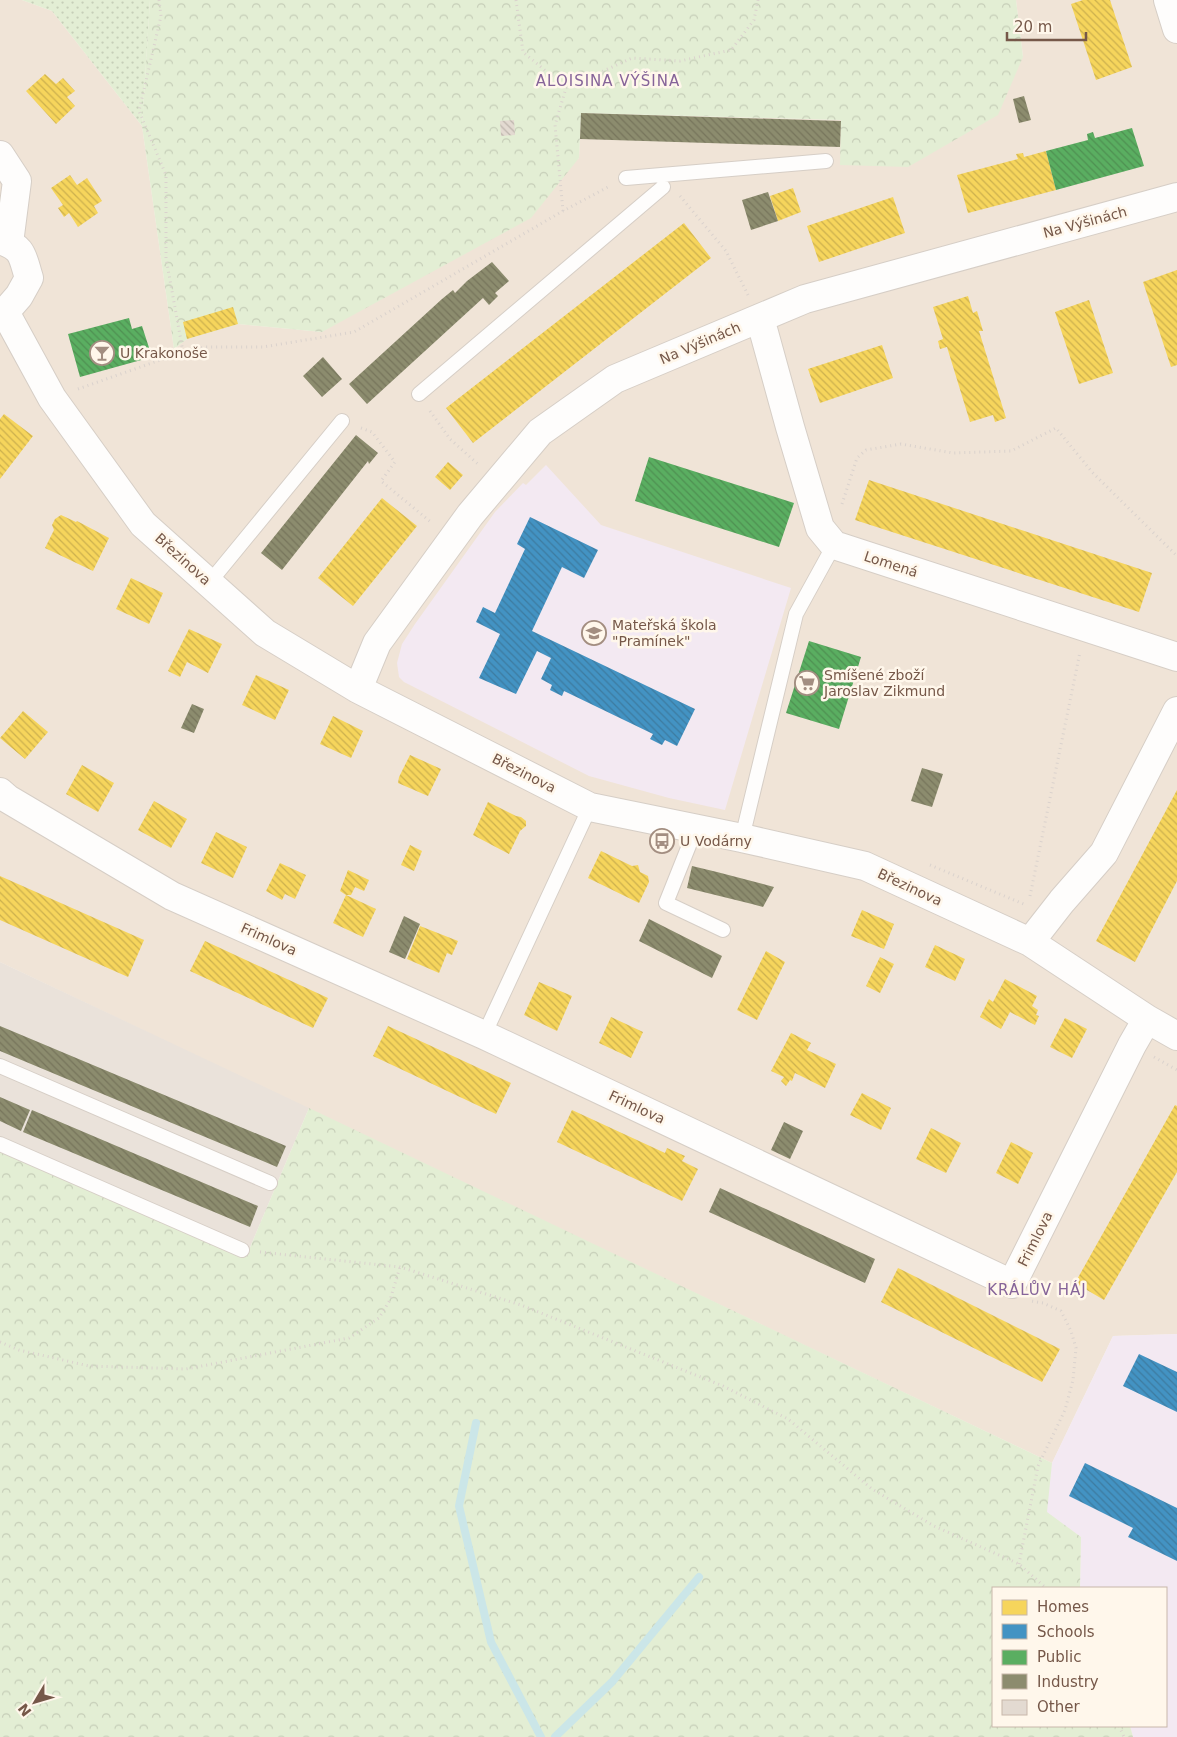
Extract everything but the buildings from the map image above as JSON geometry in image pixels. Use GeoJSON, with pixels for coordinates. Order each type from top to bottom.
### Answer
{"type":"FeatureCollection","features":[{"type":"Feature","properties":{"kind":"street"},"geometry":{"type":"LineString","coordinates":[[1168,0],[1177,29]]}},
{"type":"Feature","properties":{"kind":"street","name":"Březinova"},"geometry":{"type":"LineString","coordinates":[[0,155],[17,181],[4,241],[20,250],[29,278],[19,296],[2,312],[52,398],[142,524],[265,633],[358,689],[590,807],[696,828],[865,866],[1030,942],[1147,1019],[1177,1036]]}},
{"type":"Feature","properties":{"kind":"street","name":"Na Výšinách"},"geometry":{"type":"LineString","coordinates":[[358,689],[377,643],[470,515],[540,432],[615,379],[805,299],[1177,197]]}},
{"type":"Feature","properties":{"kind":"street"},"geometry":{"type":"LineString","coordinates":[[760,318],[820,528],[834,545]]}},
{"type":"Feature","properties":{"kind":"street","name":"Lomená"},"geometry":{"type":"LineString","coordinates":[[834,545],[1177,657]]}},
{"type":"Feature","properties":{"kind":"street"},"geometry":{"type":"LineString","coordinates":[[1030,942],[1062,901],[1104,853],[1177,711]]}},
{"type":"Feature","properties":{"kind":"street","name":"Frimlova"},"geometry":{"type":"LineString","coordinates":[[0,792],[8,799],[172,896],[484,1035],[1012,1284],[1127,1054],[1147,1019]]}},
{"type":"Feature","properties":{"kind":"lane"},"geometry":{"type":"LineString","coordinates":[[626,178],[826,161]]}},
{"type":"Feature","properties":{"kind":"lane"},"geometry":{"type":"LineString","coordinates":[[419,394],[663,187]]}},
{"type":"Feature","properties":{"kind":"lane"},"geometry":{"type":"LineString","coordinates":[[209,583],[342,421]]}},
{"type":"Feature","properties":{"kind":"lane"},"geometry":{"type":"LineString","coordinates":[[742,838],[796,614],[834,545]]}},
{"type":"Feature","properties":{"kind":"lane"},"geometry":{"type":"LineString","coordinates":[[484,1035],[590,807]]}},
{"type":"Feature","properties":{"kind":"lane"},"geometry":{"type":"LineString","coordinates":[[696,828],[666,903],[723,930]]}},
{"type":"Feature","properties":{"kind":"lane"},"geometry":{"type":"LineString","coordinates":[[0,1066],[270,1183]]}},
{"type":"Feature","properties":{"kind":"lane"},"geometry":{"type":"LineString","coordinates":[[0,1144],[242,1250]]}},
{"type":"Feature","properties":{"kind":"path"},"geometry":{"type":"LineString","coordinates":[[159,0],[161,16],[139,111],[166,176],[166,258],[183,352]]}},
{"type":"Feature","properties":{"kind":"path"},"geometry":{"type":"LineString","coordinates":[[516,0],[523,52],[566,88]]}},
{"type":"Feature","properties":{"kind":"path"},"geometry":{"type":"LineString","coordinates":[[563,211],[555,126],[566,88],[632,58],[680,61],[731,50],[754,20],[758,0]]}},
{"type":"Feature","properties":{"kind":"path"},"geometry":{"type":"LineString","coordinates":[[52,398],[183,352],[206,348],[263,346],[354,332],[563,211],[626,178]]}},
{"type":"Feature","properties":{"kind":"path"},"geometry":{"type":"LineString","coordinates":[[663,187],[676,191],[726,251],[760,318]]}},
{"type":"Feature","properties":{"kind":"path"},"geometry":{"type":"LineString","coordinates":[[419,394],[450,439],[499,481]]}},
{"type":"Feature","properties":{"kind":"path"},"geometry":{"type":"LineString","coordinates":[[342,421],[372,432],[395,462],[381,481],[452,540]]}},
{"type":"Feature","properties":{"kind":"path"},"geometry":{"type":"LineString","coordinates":[[834,545],[842,501],[857,458],[866,450],[901,444],[953,453],[1011,452],[1056,428],[1092,472],[1177,556]]}},
{"type":"Feature","properties":{"kind":"path"},"geometry":{"type":"LineString","coordinates":[[1028,906],[1085,627]]}},
{"type":"Feature","properties":{"kind":"path"},"geometry":{"type":"LineString","coordinates":[[242,1250],[400,1267],[521,1306],[722,1386],[788,1420],[872,1489],[934,1526],[1020,1564],[1045,1587]]}},
{"type":"Feature","properties":{"kind":"path"},"geometry":{"type":"LineString","coordinates":[[0,1342],[19,1350],[89,1366],[186,1369],[350,1338],[379,1318],[390,1300],[400,1267]]}},
{"type":"Feature","properties":{"kind":"path"},"geometry":{"type":"LineString","coordinates":[[1012,1284],[1025,1301],[1043,1303],[1061,1311],[1071,1331],[1076,1348],[1073,1380],[1066,1410],[1038,1466],[1020,1564]]}},
{"type":"Feature","properties":{"kind":"shaded area"},"geometry":{"type":"Polygon","coordinates":[[[0,0],[22,0],[52,11],[142,126],[174,349],[187,339],[238,324],[322,332],[579,158],[581,113],[842,120],[1023,57],[1016,0],[1177,0],[1177,1334],[1113,1336],[1052,1463],[0,962],[0,0]]]}},
{"type":"Feature","properties":{"kind":"shaded area","name":"Mateřská škola \"Pramínek\""},"geometry":{"type":"Polygon","coordinates":[[[546,465],[601,525],[791,588],[725,810],[669,798],[589,776],[404,682],[399,677],[397,663],[402,644],[415,624],[495,512],[523,483],[526,485],[546,465]]]}},
{"type":"Feature","properties":{"kind":"shaded area"},"geometry":{"type":"Polygon","coordinates":[[[0,962],[309,1108],[246,1257],[0,1152],[0,962]]]}},
{"type":"Feature","properties":{"kind":"shaded area"},"geometry":{"type":"Polygon","coordinates":[[[1177,1334],[1177,1737],[1133,1737],[1130,1727],[1167,1727],[1167,1587],[1080,1587],[1081,1537],[1046,1512],[1052,1463],[1113,1336],[1177,1334]]]}},
{"type":"Feature","properties":{"kind":"green space"},"geometry":{"type":"Polygon","coordinates":[[[22,0],[150,0],[142,126],[52,11],[22,0]]]}},
{"type":"Feature","properties":{"kind":"green space"},"geometry":{"type":"Polygon","coordinates":[[[150,0],[1016,0],[1023,57],[998,115],[908,167],[840,165],[841,120],[581,113],[579,158],[531,218],[322,332],[238,324],[187,339],[174,349],[142,126],[150,0]]]}},
{"type":"Feature","properties":{"kind":"green space"},"geometry":{"type":"Polygon","coordinates":[[[309,1108],[1052,1463],[1047,1512],[1081,1537],[1080,1587],[992,1587],[992,1727],[1130,1727],[1133,1737],[0,1737],[0,1152],[246,1257],[309,1108]]]}},
{"type":"Feature","properties":{"kind":"waterway"},"geometry":{"type":"LineString","coordinates":[[476,1423],[459,1506],[491,1642],[541,1737]]}},
{"type":"Feature","properties":{"kind":"waterway"},"geometry":{"type":"LineString","coordinates":[[555,1737],[612,1682],[699,1577]]}},
{"type":"Feature","properties":{"kind":"place","name":"U Krakonoše"},"geometry":{"type":"Point","coordinates":[102,353]}},
{"type":"Feature","properties":{"kind":"place","name":"Mateřská škola \"Pramínek\""},"geometry":{"type":"Point","coordinates":[594,633]}},
{"type":"Feature","properties":{"kind":"place","name":"Smíšené zboží Jaroslav Zikmund"},"geometry":{"type":"Point","coordinates":[807,683]}},
{"type":"Feature","properties":{"kind":"place","name":"U Vodárny"},"geometry":{"type":"Point","coordinates":[662,841]}},
{"type":"Feature","properties":{"kind":"district","name":"ALOISINA VÝŠINA"},"geometry":{"type":"Point","coordinates":[608,81]}},
{"type":"Feature","properties":{"kind":"district","name":"KRÁLŮV HÁJ"},"geometry":{"type":"Point","coordinates":[1037,1290]}}]}
